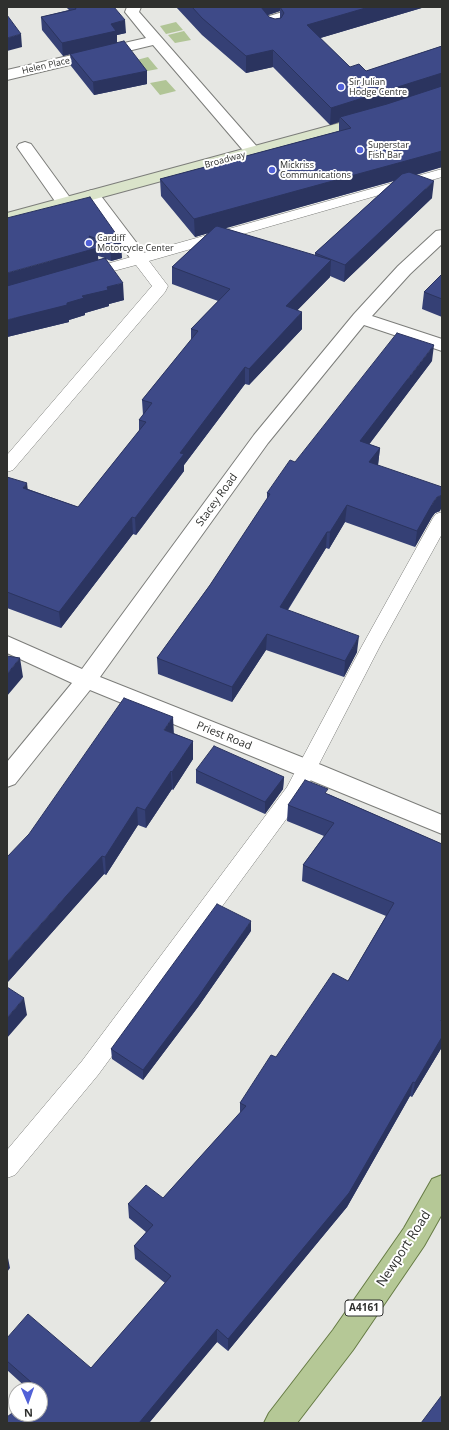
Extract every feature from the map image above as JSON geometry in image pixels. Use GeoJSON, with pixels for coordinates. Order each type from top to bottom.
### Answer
{"type":"FeatureCollection","features":[{"type":"Feature","properties":{"kind":"main road","name":"Broadway"},"geometry":{"type":"LineString","coordinates":[[7,218],[253,152],[386,114]]}},
{"type":"Feature","properties":{"kind":"main road","name":"Newport Road"},"geometry":{"type":"LineString","coordinates":[[279,1423],[347,1333],[414,1237],[442,1188]]}},
{"type":"Feature","properties":{"kind":"street"},"geometry":{"type":"LineString","coordinates":[[134,7],[132,12],[253,152]]}},
{"type":"Feature","properties":{"kind":"street"},"geometry":{"type":"LineString","coordinates":[[275,30],[269,23],[271,20],[314,7]]}},
{"type":"Feature","properties":{"kind":"street","name":"Helen Place"},"geometry":{"type":"LineString","coordinates":[[7,75],[156,40]]}},
{"type":"Feature","properties":{"kind":"street"},"geometry":{"type":"LineString","coordinates":[[25,147],[65,203]]}},
{"type":"Feature","properties":{"kind":"street"},"geometry":{"type":"LineString","coordinates":[[92,195],[138,256]]}},
{"type":"Feature","properties":{"kind":"street","name":"Stacey Road"},"geometry":{"type":"LineString","coordinates":[[7,778],[86,680],[261,439],[360,318],[404,270],[442,235]]}},
{"type":"Feature","properties":{"kind":"street"},"geometry":{"type":"LineString","coordinates":[[360,318],[442,345]]}},
{"type":"Feature","properties":{"kind":"street","name":"Priest Road"},"geometry":{"type":"LineString","coordinates":[[7,644],[86,680],[306,768],[442,825]]}},
{"type":"Feature","properties":{"kind":"lane"},"geometry":{"type":"LineString","coordinates":[[74,278],[138,256],[442,173]]}},
{"type":"Feature","properties":{"kind":"lane"},"geometry":{"type":"LineString","coordinates":[[7,466],[157,292],[160,286],[138,256]]}},
{"type":"Feature","properties":{"kind":"lane"},"geometry":{"type":"LineString","coordinates":[[7,1167],[90,1068],[294,793],[306,768],[442,518]]}},
{"type":"Feature","properties":{"kind":"green space"},"geometry":{"type":"Polygon","coordinates":[[[176,22],[183,30],[166,34],[160,26],[176,22]]]}},
{"type":"Feature","properties":{"kind":"green space"},"geometry":{"type":"Polygon","coordinates":[[[184,31],[191,40],[175,43],[168,35],[184,31]]]}},
{"type":"Feature","properties":{"kind":"green space"},"geometry":{"type":"Polygon","coordinates":[[[148,57],[158,69],[142,72],[133,61],[148,57]]]}},
{"type":"Feature","properties":{"kind":"green space"},"geometry":{"type":"Polygon","coordinates":[[[166,80],[176,91],[160,95],[150,83],[166,80]]]}},
{"type":"Feature","properties":{"kind":"building"},"geometry":{"type":"Polygon","coordinates":[[[75,7],[114,7],[125,20],[111,24],[116,31],[62,43],[41,17],[76,9],[75,7]]]}},
{"type":"Feature","properties":{"kind":"building"},"geometry":{"type":"Polygon","coordinates":[[[192,7],[261,7],[269,17],[275,19],[281,18],[284,13],[280,7],[369,7],[307,25],[350,67],[359,64],[366,71],[442,46],[442,73],[331,108],[273,50],[246,56],[202,18],[192,7]]]}},
{"type":"Feature","properties":{"kind":"building"},"geometry":{"type":"Polygon","coordinates":[[[7,15],[21,34],[7,38],[7,15]]]}},
{"type":"Feature","properties":{"kind":"building"},"geometry":{"type":"Polygon","coordinates":[[[124,41],[147,71],[93,82],[70,54],[124,41]]]}},
{"type":"Feature","properties":{"kind":"building"},"geometry":{"type":"Polygon","coordinates":[[[442,86],[442,151],[194,219],[160,179],[351,128],[340,117],[387,104],[442,86]]]}},
{"type":"Feature","properties":{"kind":"building"},"geometry":{"type":"Polygon","coordinates":[[[409,172],[434,181],[345,265],[315,253],[402,174],[409,172]]]}},
{"type":"Feature","properties":{"kind":"building"},"geometry":{"type":"Polygon","coordinates":[[[90,197],[121,241],[110,244],[89,236],[97,248],[7,273],[7,218],[90,197]]]}},
{"type":"Feature","properties":{"kind":"building"},"geometry":{"type":"Polygon","coordinates":[[[217,226],[331,260],[286,306],[302,312],[249,369],[245,367],[180,453],[184,454],[135,518],[132,517],[59,612],[7,592],[7,477],[27,483],[23,488],[78,507],[146,422],[139,420],[152,403],[142,400],[198,331],[191,329],[230,289],[172,267],[217,226]]]}},
{"type":"Feature","properties":{"kind":"building"},"geometry":{"type":"Polygon","coordinates":[[[105,258],[123,283],[107,287],[108,290],[82,296],[84,298],[67,303],[67,305],[7,320],[7,286],[105,258]]]}},
{"type":"Feature","properties":{"kind":"building"},"geometry":{"type":"Polygon","coordinates":[[[442,274],[442,299],[424,292],[442,274]]]}},
{"type":"Feature","properties":{"kind":"building"},"geometry":{"type":"Polygon","coordinates":[[[397,333],[434,345],[360,441],[380,448],[369,462],[442,487],[442,495],[437,497],[434,501],[417,531],[347,505],[330,532],[327,532],[280,607],[359,636],[345,661],[267,634],[232,687],[157,658],[210,585],[270,494],[267,493],[290,460],[295,462],[397,333]]]}},
{"type":"Feature","properties":{"kind":"building"},"geometry":{"type":"Polygon","coordinates":[[[7,656],[20,658],[7,674],[7,656]]]}},
{"type":"Feature","properties":{"kind":"building"},"geometry":{"type":"Polygon","coordinates":[[[124,698],[173,717],[164,730],[193,741],[145,810],[137,807],[105,857],[102,856],[7,962],[7,857],[29,834],[124,698]]]}},
{"type":"Feature","properties":{"kind":"building"},"geometry":{"type":"Polygon","coordinates":[[[214,746],[284,777],[265,802],[196,770],[214,746]]]}},
{"type":"Feature","properties":{"kind":"building"},"geometry":{"type":"Polygon","coordinates":[[[305,780],[328,789],[325,793],[442,844],[442,1037],[415,1083],[413,1082],[349,1193],[228,1339],[217,1329],[139,1423],[7,1423],[8,1416],[8,1422],[48,1422],[48,1382],[31,1382],[7,1361],[7,1338],[28,1314],[91,1368],[171,1276],[134,1246],[153,1225],[128,1204],[146,1185],[163,1198],[246,1106],[240,1103],[271,1055],[276,1057],[333,973],[348,981],[394,903],[303,865],[334,823],[288,805],[305,780]]]}},
{"type":"Feature","properties":{"kind":"building"},"geometry":{"type":"Polygon","coordinates":[[[217,904],[251,921],[198,997],[143,1070],[111,1049],[217,904]]]}},
{"type":"Feature","properties":{"kind":"building"},"geometry":{"type":"Polygon","coordinates":[[[7,987],[24,998],[7,1018],[7,987]]]}},
{"type":"Feature","properties":{"kind":"building"},"geometry":{"type":"Polygon","coordinates":[[[442,1395],[442,1423],[421,1423],[442,1395]]]}},
{"type":"Feature","properties":{"kind":"place","name":"Sir Julian Hodge Centre"},"geometry":{"type":"Point","coordinates":[341,87]}},
{"type":"Feature","properties":{"kind":"place","name":"Superstar Fish Bar"},"geometry":{"type":"Point","coordinates":[360,150]}},
{"type":"Feature","properties":{"kind":"place","name":"Mickriss Communications"},"geometry":{"type":"Point","coordinates":[272,170]}},
{"type":"Feature","properties":{"kind":"place","name":"Cardiff Motorcycle Center"},"geometry":{"type":"Point","coordinates":[89,243]}}]}
